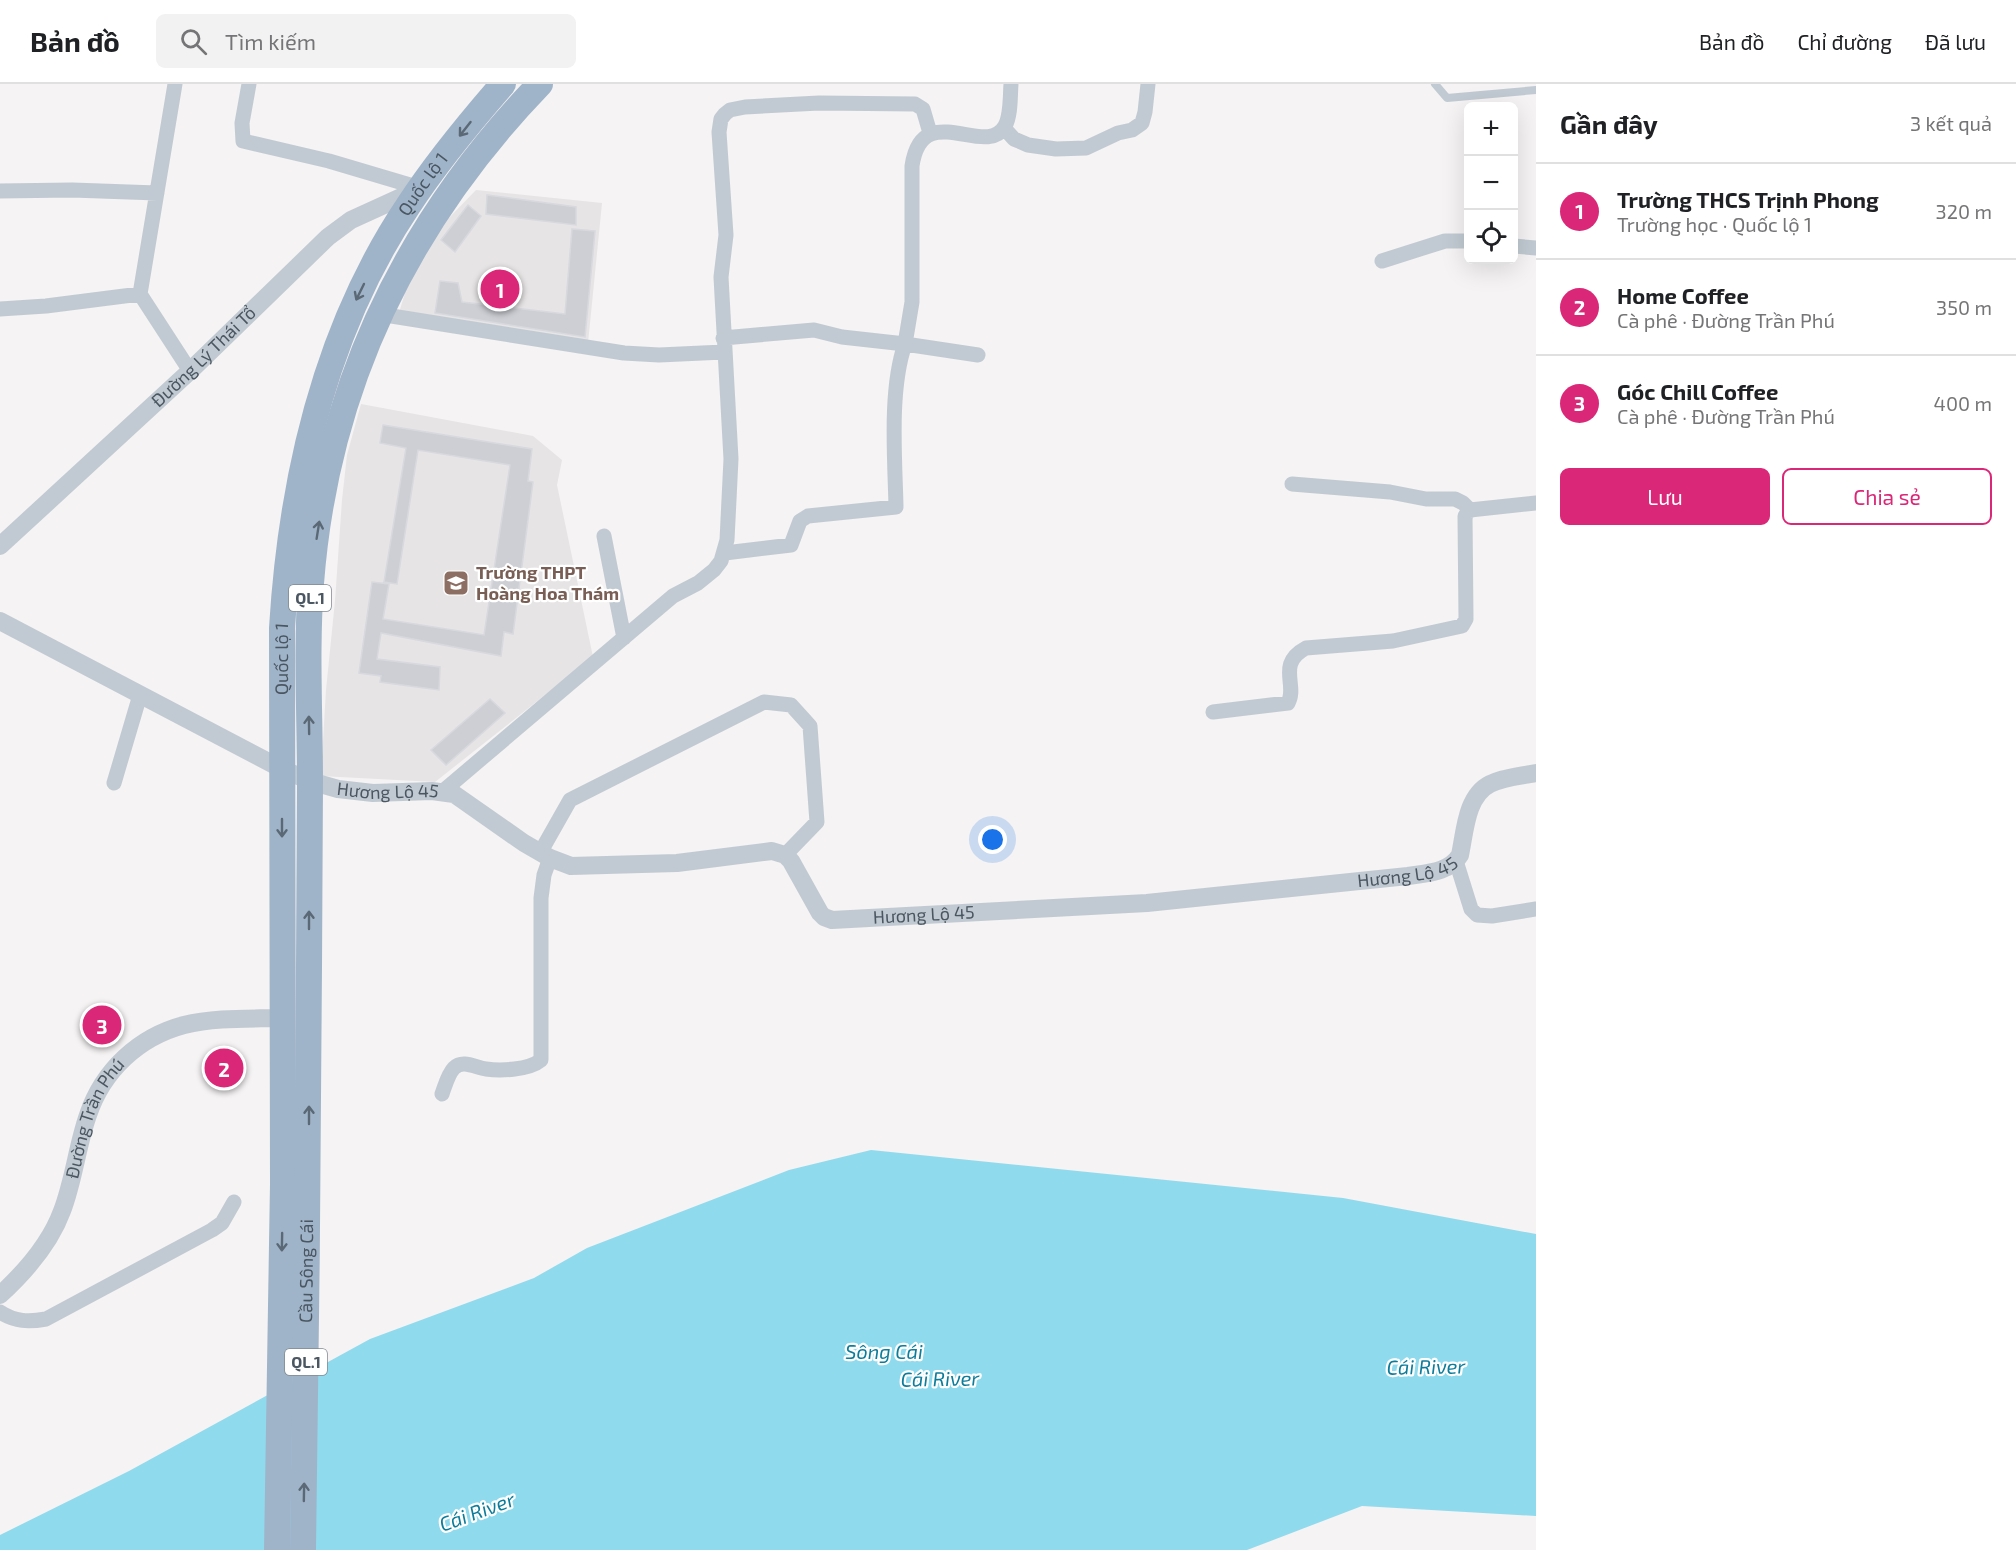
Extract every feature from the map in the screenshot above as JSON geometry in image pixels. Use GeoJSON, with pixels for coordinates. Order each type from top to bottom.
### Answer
{"type":"FeatureCollection","features":[{"type":"Feature","properties":{"kind":"highway","name":"Quốc lộ 1"},"geometry":{"type":"LineString","coordinates":[[283,1184],[282,628],[285,579],[300,476],[314,417],[332,360],[354,305],[378,256],[420,188],[503,84]]}},
{"type":"Feature","properties":{"kind":"highway","name":"Quốc lộ 1"},"geometry":{"type":"LineString","coordinates":[[309,1173],[309,626],[317,532],[326,481],[356,371],[379,314],[402,269],[458,179],[540,84]]}},
{"type":"Feature","properties":{"kind":"highway","name":"Cầu Sông Cái"},"geometry":{"type":"LineString","coordinates":[[303,1550],[309,1173]]}},
{"type":"Feature","properties":{"kind":"highway","name":"Cầu Sông Cái"},"geometry":{"type":"LineString","coordinates":[[277,1550],[283,1184]]}},
{"type":"Feature","properties":{"kind":"street"},"geometry":{"type":"LineString","coordinates":[[175,84],[140,294],[190,371]]}},
{"type":"Feature","properties":{"kind":"street"},"geometry":{"type":"LineString","coordinates":[[249,84],[242,123],[243,141],[329,161],[420,188]]}},
{"type":"Feature","properties":{"kind":"street"},"geometry":{"type":"LineString","coordinates":[[725,553],[791,545],[802,519],[808,516],[896,507],[894,446],[897,384],[912,302],[912,166],[917,145],[922,138],[930,134],[985,135],[998,133],[1008,120],[1011,84]]}},
{"type":"Feature","properties":{"kind":"street"},"geometry":{"type":"LineString","coordinates":[[1004,128],[1014,139],[1028,145],[1056,149],[1086,148],[1118,133],[1132,130],[1142,123],[1148,84]]}},
{"type":"Feature","properties":{"kind":"street"},"geometry":{"type":"LineString","coordinates":[[442,792],[673,596],[710,575],[725,553],[731,459],[721,277],[726,235],[719,132],[724,114],[730,110],[745,107],[819,103],[915,104],[922,109],[930,134]]}},
{"type":"Feature","properties":{"kind":"street","name":"Đường Lý Thái Tổ"},"geometry":{"type":"LineString","coordinates":[[0,546],[190,371],[289,274],[339,229],[375,207],[420,188]]}},
{"type":"Feature","properties":{"kind":"street"},"geometry":{"type":"LineString","coordinates":[[0,191],[157,193]]}},
{"type":"Feature","properties":{"kind":"street"},"geometry":{"type":"LineString","coordinates":[[1382,261],[1444,241],[1464,241]]}},
{"type":"Feature","properties":{"kind":"street"},"geometry":{"type":"LineString","coordinates":[[1518,246],[1536,248]]}},
{"type":"Feature","properties":{"kind":"street"},"geometry":{"type":"LineString","coordinates":[[0,309],[46,306],[140,294]]}},
{"type":"Feature","properties":{"kind":"street"},"geometry":{"type":"LineString","coordinates":[[379,314],[624,353],[659,355],[814,330],[842,337],[978,355]]}},
{"type":"Feature","properties":{"kind":"street"},"geometry":{"type":"LineString","coordinates":[[1292,484],[1455,499],[1470,510]]}},
{"type":"Feature","properties":{"kind":"street"},"geometry":{"type":"LineString","coordinates":[[1213,712],[1288,703],[1291,662],[1306,648],[1393,641],[1462,626],[1466,620],[1465,516],[1470,510],[1536,503]]}},
{"type":"Feature","properties":{"kind":"street"},"geometry":{"type":"LineString","coordinates":[[604,536],[624,638]]}},
{"type":"Feature","properties":{"kind":"street","name":"Hương Lộ 45"},"geometry":{"type":"LineString","coordinates":[[0,621],[282,769],[310,781],[338,789],[373,793],[442,792],[454,794],[513,836],[545,855],[571,866],[677,863],[772,851],[785,855],[791,861],[820,913],[827,919],[840,921],[1147,903],[1408,876],[1447,868],[1460,855],[1472,805],[1480,792],[1498,781],[1536,773]]}},
{"type":"Feature","properties":{"kind":"street"},"geometry":{"type":"LineString","coordinates":[[114,783],[140,695]]}},
{"type":"Feature","properties":{"kind":"street"},"geometry":{"type":"LineString","coordinates":[[442,1094],[453,1069],[458,1066],[466,1064],[489,1070],[528,1066],[541,1060],[541,898],[545,855],[570,800],[764,702],[790,705],[810,726],[817,822],[785,855]]}},
{"type":"Feature","properties":{"kind":"street"},"geometry":{"type":"LineString","coordinates":[[1456,861],[1471,909],[1477,915],[1492,916],[1536,909]]}},
{"type":"Feature","properties":{"kind":"street","name":"Đường Trần Phú"},"geometry":{"type":"LineString","coordinates":[[0,1295],[28,1266],[53,1229],[68,1194],[89,1112],[110,1075],[130,1051],[160,1033],[185,1025],[215,1020],[284,1018]]}},
{"type":"Feature","properties":{"kind":"street"},"geometry":{"type":"LineString","coordinates":[[0,1312],[20,1321],[46,1319],[212,1230],[222,1223],[234,1202]]}},
{"type":"Feature","properties":{"kind":"lane"},"geometry":{"type":"LineString","coordinates":[[1435,84],[1447,98],[1536,90]]}},
{"type":"Feature","properties":{"kind":"shaded area"},"geometry":{"type":"Polygon","coordinates":[[[476,190],[602,203],[588,343],[399,313],[413,266],[447,220],[476,190]]]}},
{"type":"Feature","properties":{"kind":"shaded area","name":"Trường THPT Hoàng Hoa Thám"},"geometry":{"type":"Polygon","coordinates":[[[361,404],[533,436],[562,460],[557,485],[593,657],[435,782],[321,776],[342,500],[347,455],[361,404]]]}},
{"type":"Feature","properties":{"kind":"water","name":"Sông Cái"},"geometry":{"type":"Polygon","coordinates":[[[871,1150],[1343,1198],[1536,1234],[1536,1516],[1362,1506],[1247,1550],[0,1550],[0,1535],[129,1471],[370,1339],[534,1278],[587,1248],[789,1170],[871,1150]]]}},
{"type":"Feature","properties":{"kind":"building"},"geometry":{"type":"Polygon","coordinates":[[[487,195],[576,207],[576,225],[486,214],[487,195]]]}},
{"type":"Feature","properties":{"kind":"building"},"geometry":{"type":"Polygon","coordinates":[[[468,205],[481,216],[455,252],[441,240],[468,205]]]}},
{"type":"Feature","properties":{"kind":"building"},"geometry":{"type":"Polygon","coordinates":[[[572,229],[595,231],[585,337],[435,313],[440,281],[458,283],[462,302],[565,314],[572,229]]]}},
{"type":"Feature","properties":{"kind":"building"},"geometry":{"type":"Polygon","coordinates":[[[383,425],[532,449],[528,481],[533,482],[513,634],[504,632],[501,656],[381,633],[377,659],[440,667],[439,690],[380,682],[381,676],[359,673],[372,582],[389,584],[383,619],[484,635],[510,465],[418,450],[397,584],[384,582],[406,448],[380,443],[383,425]]]}},
{"type":"Feature","properties":{"kind":"building"},"geometry":{"type":"Polygon","coordinates":[[[490,699],[505,713],[446,765],[431,750],[490,699]]]}},
{"type":"Feature","properties":{"kind":"place","name":"Trường THCS Trịnh Phong"},"geometry":{"type":"Point","coordinates":[500,289]}},
{"type":"Feature","properties":{"kind":"place","name":"Trường THPT Hoàng Hoa Thám"},"geometry":{"type":"Point","coordinates":[456,583]}},
{"type":"Feature","properties":{"kind":"place","name":"Góc Chill Coffee"},"geometry":{"type":"Point","coordinates":[102,1025]}},
{"type":"Feature","properties":{"kind":"place","name":"Home Coffee"},"geometry":{"type":"Point","coordinates":[224,1068]}},
{"type":"Feature","properties":{"kind":"water label","name":"Cái River"},"geometry":{"type":"Point","coordinates":[1426,1367]}},
{"type":"Feature","properties":{"kind":"water label","name":"Cái River"},"geometry":{"type":"Point","coordinates":[940,1379]}},
{"type":"Feature","properties":{"kind":"water label","name":"Cái River"},"geometry":{"type":"Point","coordinates":[477,1512]}}]}
